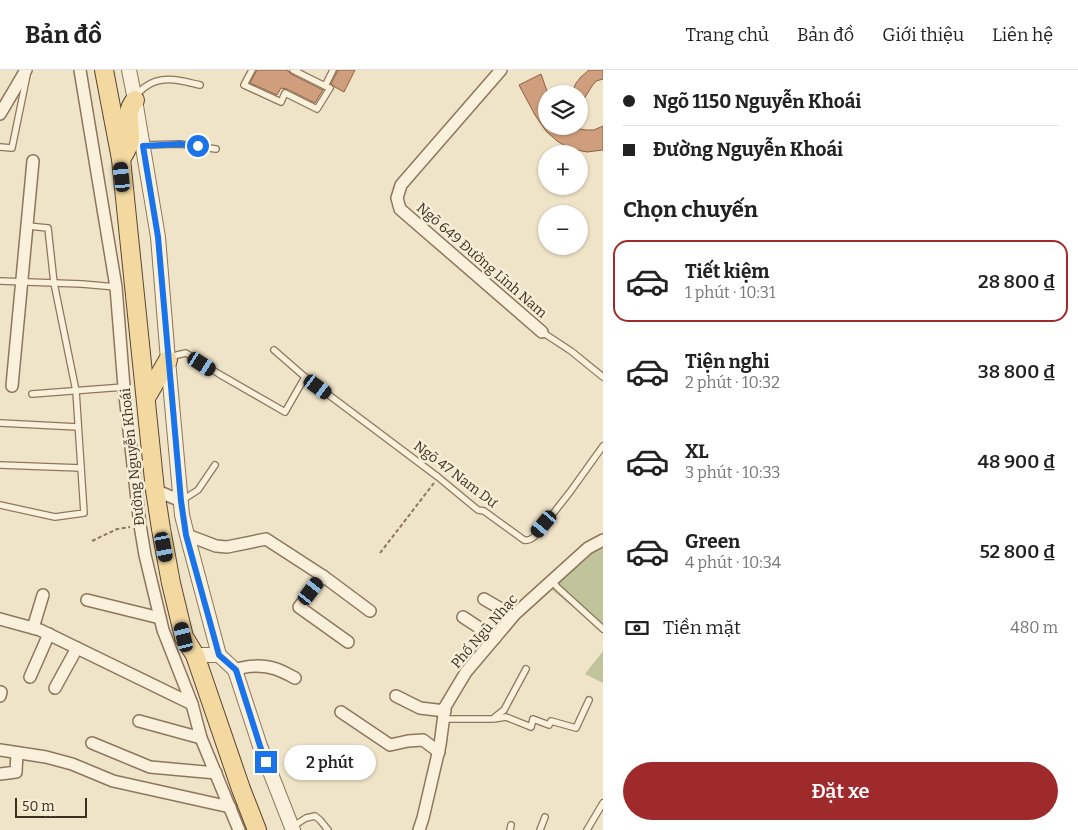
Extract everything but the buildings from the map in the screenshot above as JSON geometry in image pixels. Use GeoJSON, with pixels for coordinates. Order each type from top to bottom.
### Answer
{"type":"FeatureCollection","features":[{"type":"Feature","properties":{"kind":"main road","name":"Đường Nguyễn Khoái"},"geometry":{"type":"LineString","coordinates":[[104,70],[120,158],[156,490],[171,583],[184,637],[196,655],[257,830]]}},
{"type":"Feature","properties":{"kind":"main road"},"geometry":{"type":"LineString","coordinates":[[120,158],[126,151],[130,141],[128,112],[135,100]]}},
{"type":"Feature","properties":{"kind":"main road"},"geometry":{"type":"LineString","coordinates":[[146,398],[168,360]]}},
{"type":"Feature","properties":{"kind":"street"},"geometry":{"type":"LineString","coordinates":[[0,114],[27,70]]}},
{"type":"Feature","properties":{"kind":"street","name":"Đường Nguyễn Khoái"},"geometry":{"type":"LineString","coordinates":[[80,70],[116,287],[124,387],[145,556],[163,630],[192,704],[201,738],[239,830]]}},
{"type":"Feature","properties":{"kind":"street"},"geometry":{"type":"LineString","coordinates":[[129,70],[158,237],[181,501],[186,535],[219,655],[236,670],[260,746],[292,829]]}},
{"type":"Feature","properties":{"kind":"street","name":"Ngõ 649 Đường Lĩnh Nam"},"geometry":{"type":"LineString","coordinates":[[501,70],[401,185],[397,198],[400,209],[542,332]]}},
{"type":"Feature","properties":{"kind":"street"},"geometry":{"type":"LineString","coordinates":[[12,386],[33,162]]}},
{"type":"Feature","properties":{"kind":"street"},"geometry":{"type":"LineString","coordinates":[[156,490],[181,501]]}},
{"type":"Feature","properties":{"kind":"street"},"geometry":{"type":"LineString","coordinates":[[186,535],[227,548],[266,539],[323,576],[370,611]]}},
{"type":"Feature","properties":{"kind":"street","name":"Phố Ngũ Nhạc"},"geometry":{"type":"LineString","coordinates":[[419,830],[438,752],[446,707],[466,672],[513,616],[588,548],[603,540]]}},
{"type":"Feature","properties":{"kind":"street"},"geometry":{"type":"LineString","coordinates":[[323,576],[299,607],[348,642]]}},
{"type":"Feature","properties":{"kind":"street"},"geometry":{"type":"LineString","coordinates":[[33,628],[44,595]]}},
{"type":"Feature","properties":{"kind":"street"},"geometry":{"type":"LineString","coordinates":[[484,599],[513,616]]}},
{"type":"Feature","properties":{"kind":"street"},"geometry":{"type":"LineString","coordinates":[[87,600],[160,618]]}},
{"type":"Feature","properties":{"kind":"street"},"geometry":{"type":"LineString","coordinates":[[463,617],[495,638]]}},
{"type":"Feature","properties":{"kind":"street"},"geometry":{"type":"LineString","coordinates":[[0,619],[49,634],[192,704]]}},
{"type":"Feature","properties":{"kind":"street"},"geometry":{"type":"LineString","coordinates":[[30,677],[49,634]]}},
{"type":"Feature","properties":{"kind":"street"},"geometry":{"type":"LineString","coordinates":[[55,688],[77,648]]}},
{"type":"Feature","properties":{"kind":"street"},"geometry":{"type":"LineString","coordinates":[[196,655],[219,655]]}},
{"type":"Feature","properties":{"kind":"street"},"geometry":{"type":"LineString","coordinates":[[236,670],[242,667],[275,669],[295,678]]}},
{"type":"Feature","properties":{"kind":"street"},"geometry":{"type":"LineString","coordinates":[[396,696],[420,708],[444,715]]}},
{"type":"Feature","properties":{"kind":"street"},"geometry":{"type":"LineString","coordinates":[[341,712],[390,745],[408,740],[423,740],[438,752]]}},
{"type":"Feature","properties":{"kind":"street"},"geometry":{"type":"LineString","coordinates":[[140,721],[201,738]]}},
{"type":"Feature","properties":{"kind":"street"},"geometry":{"type":"LineString","coordinates":[[92,743],[150,767],[216,773]]}},
{"type":"Feature","properties":{"kind":"street"},"geometry":{"type":"LineString","coordinates":[[0,750],[46,756],[72,764],[113,781],[230,807]]}},
{"type":"Feature","properties":{"kind":"street"},"geometry":{"type":"LineString","coordinates":[[0,774],[16,772],[17,752]]}},
{"type":"Feature","properties":{"kind":"lane"},"geometry":{"type":"LineString","coordinates":[[0,147],[12,148],[27,70]]}},
{"type":"Feature","properties":{"kind":"lane"},"geometry":{"type":"LineString","coordinates":[[252,70],[244,85],[281,102],[285,93],[317,109],[330,88],[293,70]]}},
{"type":"Feature","properties":{"kind":"lane"},"geometry":{"type":"LineString","coordinates":[[325,86],[333,70]]}},
{"type":"Feature","properties":{"kind":"lane"},"geometry":{"type":"LineString","coordinates":[[135,100],[139,92],[157,80],[171,79],[200,85]]}},
{"type":"Feature","properties":{"kind":"lane"},"geometry":{"type":"LineString","coordinates":[[143,146],[180,144],[216,149]]}},
{"type":"Feature","properties":{"kind":"lane"},"geometry":{"type":"LineString","coordinates":[[0,505],[55,517],[84,513],[76,391],[54,283],[48,228],[28,226]]}},
{"type":"Feature","properties":{"kind":"lane"},"geometry":{"type":"LineString","coordinates":[[0,280],[116,287]]}},
{"type":"Feature","properties":{"kind":"lane"},"geometry":{"type":"LineString","coordinates":[[542,332],[571,351],[603,377]]}},
{"type":"Feature","properties":{"kind":"lane","name":"Ngõ 47 Nam Dư"},"geometry":{"type":"LineString","coordinates":[[274,350],[305,377],[438,477],[478,510],[484,511],[527,541],[531,539],[570,492],[603,446]]}},
{"type":"Feature","properties":{"kind":"lane"},"geometry":{"type":"LineString","coordinates":[[168,360],[186,353],[285,412],[305,377]]}},
{"type":"Feature","properties":{"kind":"lane"},"geometry":{"type":"LineString","coordinates":[[32,394],[124,387]]}},
{"type":"Feature","properties":{"kind":"lane"},"geometry":{"type":"LineString","coordinates":[[0,423],[78,428]]}},
{"type":"Feature","properties":{"kind":"lane"},"geometry":{"type":"LineString","coordinates":[[0,465],[81,468]]}},
{"type":"Feature","properties":{"kind":"lane"},"geometry":{"type":"LineString","coordinates":[[181,501],[198,490],[215,465]]}},
{"type":"Feature","properties":{"kind":"lane"},"geometry":{"type":"LineString","coordinates":[[552,580],[557,587],[603,629]]}},
{"type":"Feature","properties":{"kind":"lane"},"geometry":{"type":"LineString","coordinates":[[493,719],[504,710],[526,669]]}},
{"type":"Feature","properties":{"kind":"lane"},"geometry":{"type":"LineString","coordinates":[[444,715],[493,719],[506,717],[531,727],[533,719],[549,725],[551,721],[576,728],[589,700]]}},
{"type":"Feature","properties":{"kind":"lane"},"geometry":{"type":"LineString","coordinates":[[587,830],[603,803]]}},
{"type":"Feature","properties":{"kind":"lane"},"geometry":{"type":"LineString","coordinates":[[292,829],[306,818],[315,816],[328,830]]}},
{"type":"Feature","properties":{"kind":"lane"},"geometry":{"type":"LineString","coordinates":[[540,830],[545,817]]}},
{"type":"Feature","properties":{"kind":"path"},"geometry":{"type":"LineString","coordinates":[[380,553],[438,477]]}},
{"type":"Feature","properties":{"kind":"path"},"geometry":{"type":"LineString","coordinates":[[92,541],[117,530],[140,525]]}},
{"type":"Feature","properties":{"kind":"green space"},"geometry":{"type":"Polygon","coordinates":[[[603,546],[603,632],[551,589],[587,554],[603,546]]]}},
{"type":"Feature","properties":{"kind":"green space"},"geometry":{"type":"Polygon","coordinates":[[[603,651],[603,683],[585,674],[603,651]]]}},
{"type":"Feature","properties":{"kind":"route"},"geometry":{"type":"LineString","coordinates":[[198,146],[180,144],[143,146],[158,237],[182,515],[219,655],[236,670],[266,762]]}}]}
